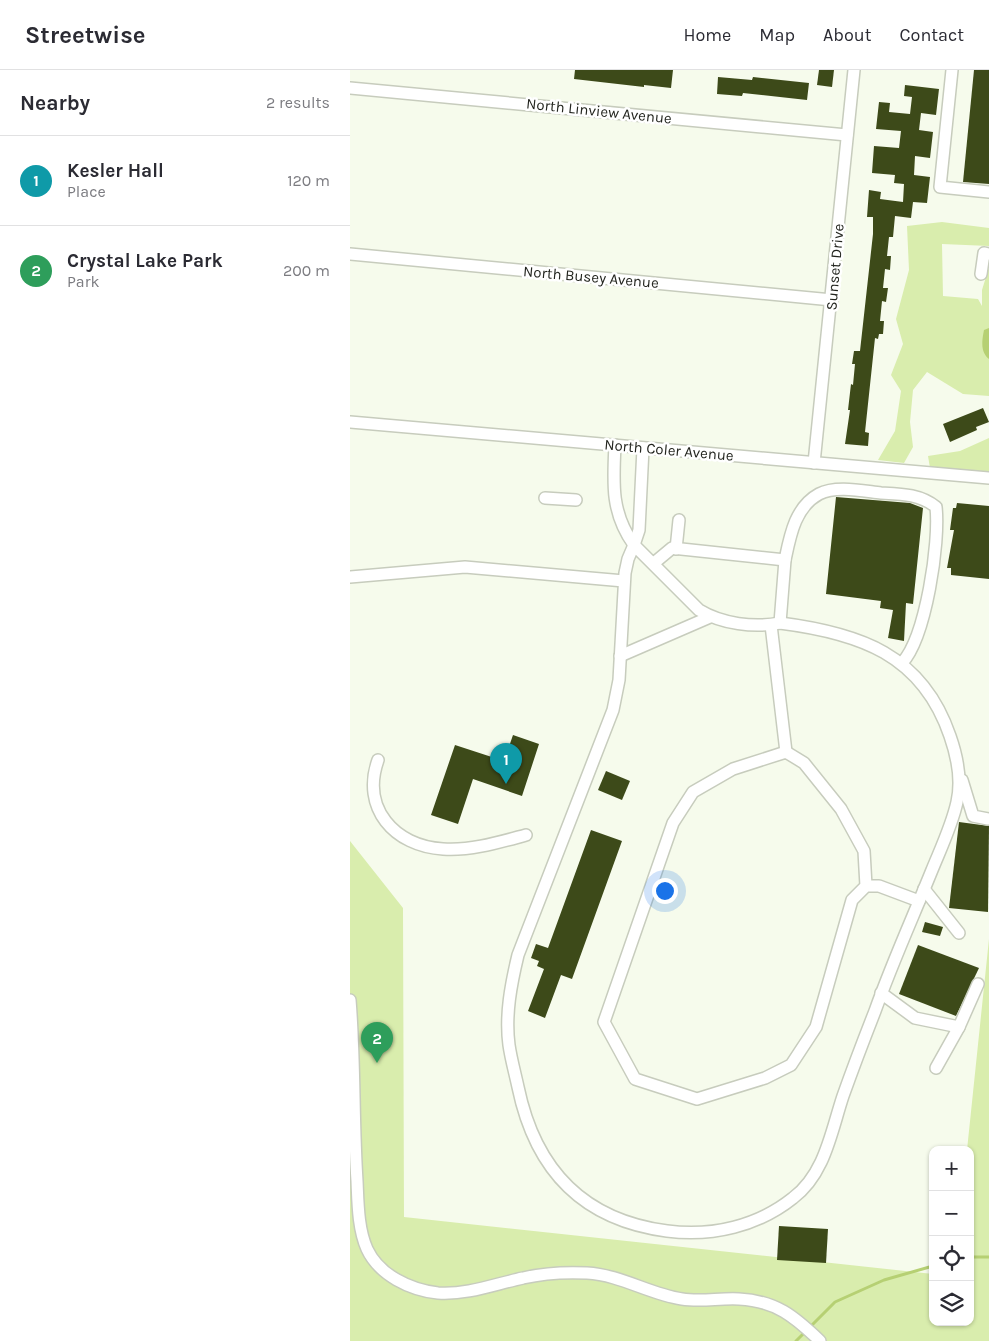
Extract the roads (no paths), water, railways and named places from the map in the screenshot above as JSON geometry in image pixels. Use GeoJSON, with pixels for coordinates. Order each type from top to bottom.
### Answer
{"type":"FeatureCollection","features":[{"type":"Feature","properties":{"kind":"street","name":"Sunset Drive"},"geometry":{"type":"LineString","coordinates":[[814,463],[854,70]]}},
{"type":"Feature","properties":{"kind":"street"},"geometry":{"type":"LineString","coordinates":[[952,70],[940,186],[989,192]]}},
{"type":"Feature","properties":{"kind":"street","name":"North Linview Avenue"},"geometry":{"type":"LineString","coordinates":[[350,88],[847,135]]}},
{"type":"Feature","properties":{"kind":"street"},"geometry":{"type":"LineString","coordinates":[[981,274],[984,253],[989,254]]}},
{"type":"Feature","properties":{"kind":"street","name":"North Busey Avenue"},"geometry":{"type":"LineString","coordinates":[[350,254],[832,300]]}},
{"type":"Feature","properties":{"kind":"street","name":"North Coler Avenue"},"geometry":{"type":"LineString","coordinates":[[350,422],[989,478]]}},
{"type":"Feature","properties":{"kind":"street"},"geometry":{"type":"LineString","coordinates":[[615,445],[613,478],[615,504],[622,528],[634,545],[654,563],[692,604],[710,617],[741,624],[810,626],[857,638],[874,645],[902,663],[923,685],[938,707],[953,745],[973,816]]}},
{"type":"Feature","properties":{"kind":"street"},"geometry":{"type":"LineString","coordinates":[[643,448],[639,530],[628,559],[624,581],[619,680],[613,710],[539,897],[518,955],[511,984],[508,1044],[522,1107],[537,1146],[560,1180],[585,1201],[611,1215],[634,1224],[666,1231],[699,1233],[723,1230],[762,1218],[780,1208],[806,1187],[816,1173],[881,994],[951,823],[958,800],[957,764]]}},
{"type":"Feature","properties":{"kind":"street"},"geometry":{"type":"LineString","coordinates":[[786,752],[775,624],[785,560],[794,521],[820,494],[845,490],[898,494],[926,498],[936,507],[937,531],[926,606],[911,653],[902,663]]}},
{"type":"Feature","properties":{"kind":"street"},"geometry":{"type":"LineString","coordinates":[[545,498],[576,500]]}},
{"type":"Feature","properties":{"kind":"street"},"geometry":{"type":"LineString","coordinates":[[676,549],[679,520]]}},
{"type":"Feature","properties":{"kind":"street"},"geometry":{"type":"LineString","coordinates":[[654,563],[672,548],[785,560]]}},
{"type":"Feature","properties":{"kind":"street"},"geometry":{"type":"LineString","coordinates":[[350,577],[465,567],[624,581]]}},
{"type":"Feature","properties":{"kind":"street"},"geometry":{"type":"LineString","coordinates":[[620,656],[710,617]]}},
{"type":"Feature","properties":{"kind":"street"},"geometry":{"type":"LineString","coordinates":[[866,886],[864,851],[841,809],[804,763],[786,752],[733,769],[693,792],[673,823],[604,1022],[635,1079],[697,1099],[765,1078],[791,1065],[816,1027],[852,900],[866,886],[879,886],[919,901]]}},
{"type":"Feature","properties":{"kind":"street"},"geometry":{"type":"LineString","coordinates":[[378,760],[372,777],[379,811],[389,826],[411,842],[426,847],[445,849],[488,845],[526,835]]}},
{"type":"Feature","properties":{"kind":"street"},"geometry":{"type":"LineString","coordinates":[[951,823],[973,816],[988,819]]}},
{"type":"Feature","properties":{"kind":"street"},"geometry":{"type":"LineString","coordinates":[[924,889],[959,933]]}},
{"type":"Feature","properties":{"kind":"street"},"geometry":{"type":"LineString","coordinates":[[936,1068],[978,984]]}},
{"type":"Feature","properties":{"kind":"street"},"geometry":{"type":"LineString","coordinates":[[881,994],[916,1018],[958,1027]]}},
{"type":"Feature","properties":{"kind":"street"},"geometry":{"type":"LineString","coordinates":[[350,1000],[354,1154],[362,1232],[367,1249],[374,1261],[392,1276],[411,1287],[438,1293],[464,1292],[546,1274],[589,1273],[617,1278],[681,1299],[704,1301],[739,1299],[780,1308],[796,1318],[820,1341]]}},
{"type":"Feature","properties":{"kind":"waterway"},"geometry":{"type":"LineString","coordinates":[[974,1257],[989,1257]]}},
{"type":"Feature","properties":{"kind":"waterway"},"geometry":{"type":"LineString","coordinates":[[796,1341],[835,1302],[884,1280],[929,1267]]}},
{"type":"Feature","properties":{"kind":"place","name":"Kesler Hall"},"geometry":{"type":"Point","coordinates":[506,784]}},
{"type":"Feature","properties":{"kind":"place","name":"Crystal Lake Park"},"geometry":{"type":"Point","coordinates":[377,1063]}}]}
